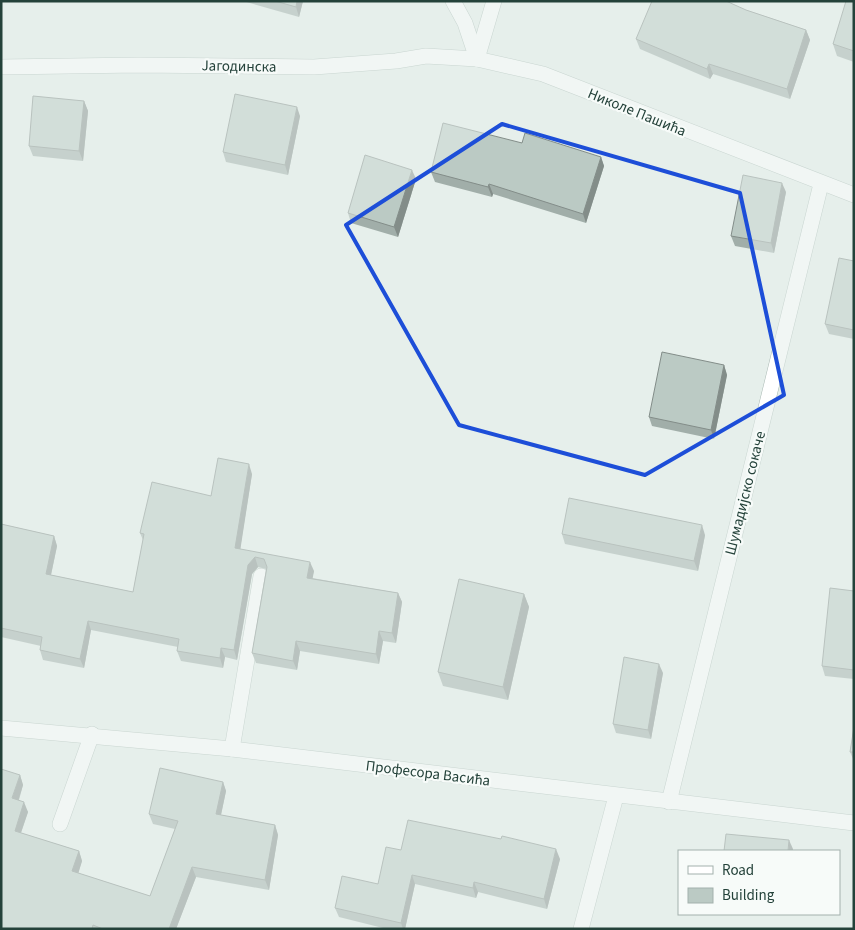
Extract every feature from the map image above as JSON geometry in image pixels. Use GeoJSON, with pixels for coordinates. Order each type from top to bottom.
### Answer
{"type":"FeatureCollection","features":[{"type":"Feature","properties":{"kind":"street"},"geometry":{"type":"LineString","coordinates":[[453,1],[465,23],[477,59]]}},
{"type":"Feature","properties":{"kind":"street"},"geometry":{"type":"LineString","coordinates":[[477,59],[494,1]]}},
{"type":"Feature","properties":{"kind":"street","name":"Јагодинска"},"geometry":{"type":"LineString","coordinates":[[1,67],[139,65],[314,67],[396,61],[426,56],[477,59]]}},
{"type":"Feature","properties":{"kind":"street","name":"Николе Пашића"},"geometry":{"type":"LineString","coordinates":[[477,59],[543,74],[821,184],[854,195]]}},
{"type":"Feature","properties":{"kind":"street","name":"Шумадијско сокаче"},"geometry":{"type":"LineString","coordinates":[[669,802],[821,184]]}},
{"type":"Feature","properties":{"kind":"street"},"geometry":{"type":"LineString","coordinates":[[232,749],[260,576]]}},
{"type":"Feature","properties":{"kind":"street","name":"Професора Васића"},"geometry":{"type":"LineString","coordinates":[[1,728],[92,734],[232,749],[616,796],[854,822]]}},
{"type":"Feature","properties":{"kind":"street"},"geometry":{"type":"LineString","coordinates":[[60,824],[92,734]]}},
{"type":"Feature","properties":{"kind":"street"},"geometry":{"type":"LineString","coordinates":[[580,929],[616,796]]}},
{"type":"Feature","properties":{"kind":"highlighted area"},"geometry":{"type":"Polygon","coordinates":[[[502,124],[740,193],[784,395],[645,475],[459,425],[346,225],[502,124]]]}},
{"type":"Feature","properties":{"kind":"building"},"geometry":{"type":"Polygon","coordinates":[[[275,1],[297,1],[296,7],[275,1]]]}},
{"type":"Feature","properties":{"kind":"building"},"geometry":{"type":"Polygon","coordinates":[[[652,1],[726,1],[746,10],[806,30],[787,89],[709,64],[707,69],[636,39],[652,1]]]}},
{"type":"Feature","properties":{"kind":"building"},"geometry":{"type":"Polygon","coordinates":[[[846,1],[854,1],[854,51],[833,44],[846,1]]]}},
{"type":"Feature","properties":{"kind":"building"},"geometry":{"type":"Polygon","coordinates":[[[235,94],[297,107],[285,165],[223,152],[235,94]]]}},
{"type":"Feature","properties":{"kind":"building"},"geometry":{"type":"Polygon","coordinates":[[[33,96],[84,101],[79,151],[29,146],[33,96]]]}},
{"type":"Feature","properties":{"kind":"building"},"geometry":{"type":"Polygon","coordinates":[[[443,123],[522,143],[525,133],[601,157],[583,214],[489,184],[488,187],[431,172],[443,123]]]}},
{"type":"Feature","properties":{"kind":"building"},"geometry":{"type":"Polygon","coordinates":[[[365,155],[412,170],[394,227],[348,213],[365,155]]]}},
{"type":"Feature","properties":{"kind":"building"},"geometry":{"type":"Polygon","coordinates":[[[743,175],[782,183],[771,243],[731,236],[743,175]]]}},
{"type":"Feature","properties":{"kind":"building"},"geometry":{"type":"Polygon","coordinates":[[[839,258],[854,261],[854,330],[825,324],[839,258]]]}},
{"type":"Feature","properties":{"kind":"building"},"geometry":{"type":"Polygon","coordinates":[[[662,352],[724,365],[711,430],[649,417],[662,352]]]}},
{"type":"Feature","properties":{"kind":"building"},"geometry":{"type":"Polygon","coordinates":[[[218,458],[249,464],[235,548],[310,562],[307,578],[398,593],[392,633],[379,631],[376,654],[296,641],[293,661],[252,653],[267,567],[264,559],[255,557],[248,565],[234,650],[221,648],[220,658],[177,651],[179,639],[88,621],[80,659],[40,650],[42,637],[1,628],[1,524],[54,536],[46,574],[133,592],[144,534],[140,533],[152,482],[211,496],[218,458]]]}},
{"type":"Feature","properties":{"kind":"building"},"geometry":{"type":"Polygon","coordinates":[[[569,498],[702,525],[694,561],[562,534],[569,498]]]}},
{"type":"Feature","properties":{"kind":"building"},"geometry":{"type":"Polygon","coordinates":[[[459,579],[524,594],[503,687],[438,672],[459,579]]]}},
{"type":"Feature","properties":{"kind":"building"},"geometry":{"type":"Polygon","coordinates":[[[830,588],[854,591],[854,670],[822,666],[830,588]]]}},
{"type":"Feature","properties":{"kind":"building"},"geometry":{"type":"Polygon","coordinates":[[[624,657],[659,664],[648,730],[613,724],[624,657]]]}},
{"type":"Feature","properties":{"kind":"building"},"geometry":{"type":"Polygon","coordinates":[[[854,727],[854,752],[850,752],[854,727]]]}},
{"type":"Feature","properties":{"kind":"building"},"geometry":{"type":"Polygon","coordinates":[[[160,768],[223,782],[216,814],[275,825],[265,880],[192,867],[169,929],[103,929],[93,925],[92,929],[1,929],[1,769],[20,775],[12,798],[24,802],[15,831],[79,851],[72,871],[150,896],[178,821],[149,814],[160,768]]]}},
{"type":"Feature","properties":{"kind":"building"},"geometry":{"type":"Polygon","coordinates":[[[408,820],[501,839],[502,836],[556,849],[544,899],[474,882],[473,888],[412,875],[401,923],[335,908],[342,876],[378,884],[386,847],[401,850],[408,820]]]}},
{"type":"Feature","properties":{"kind":"building"},"geometry":{"type":"Polygon","coordinates":[[[726,834],[789,840],[788,850],[724,850],[726,834]]]}}]}
